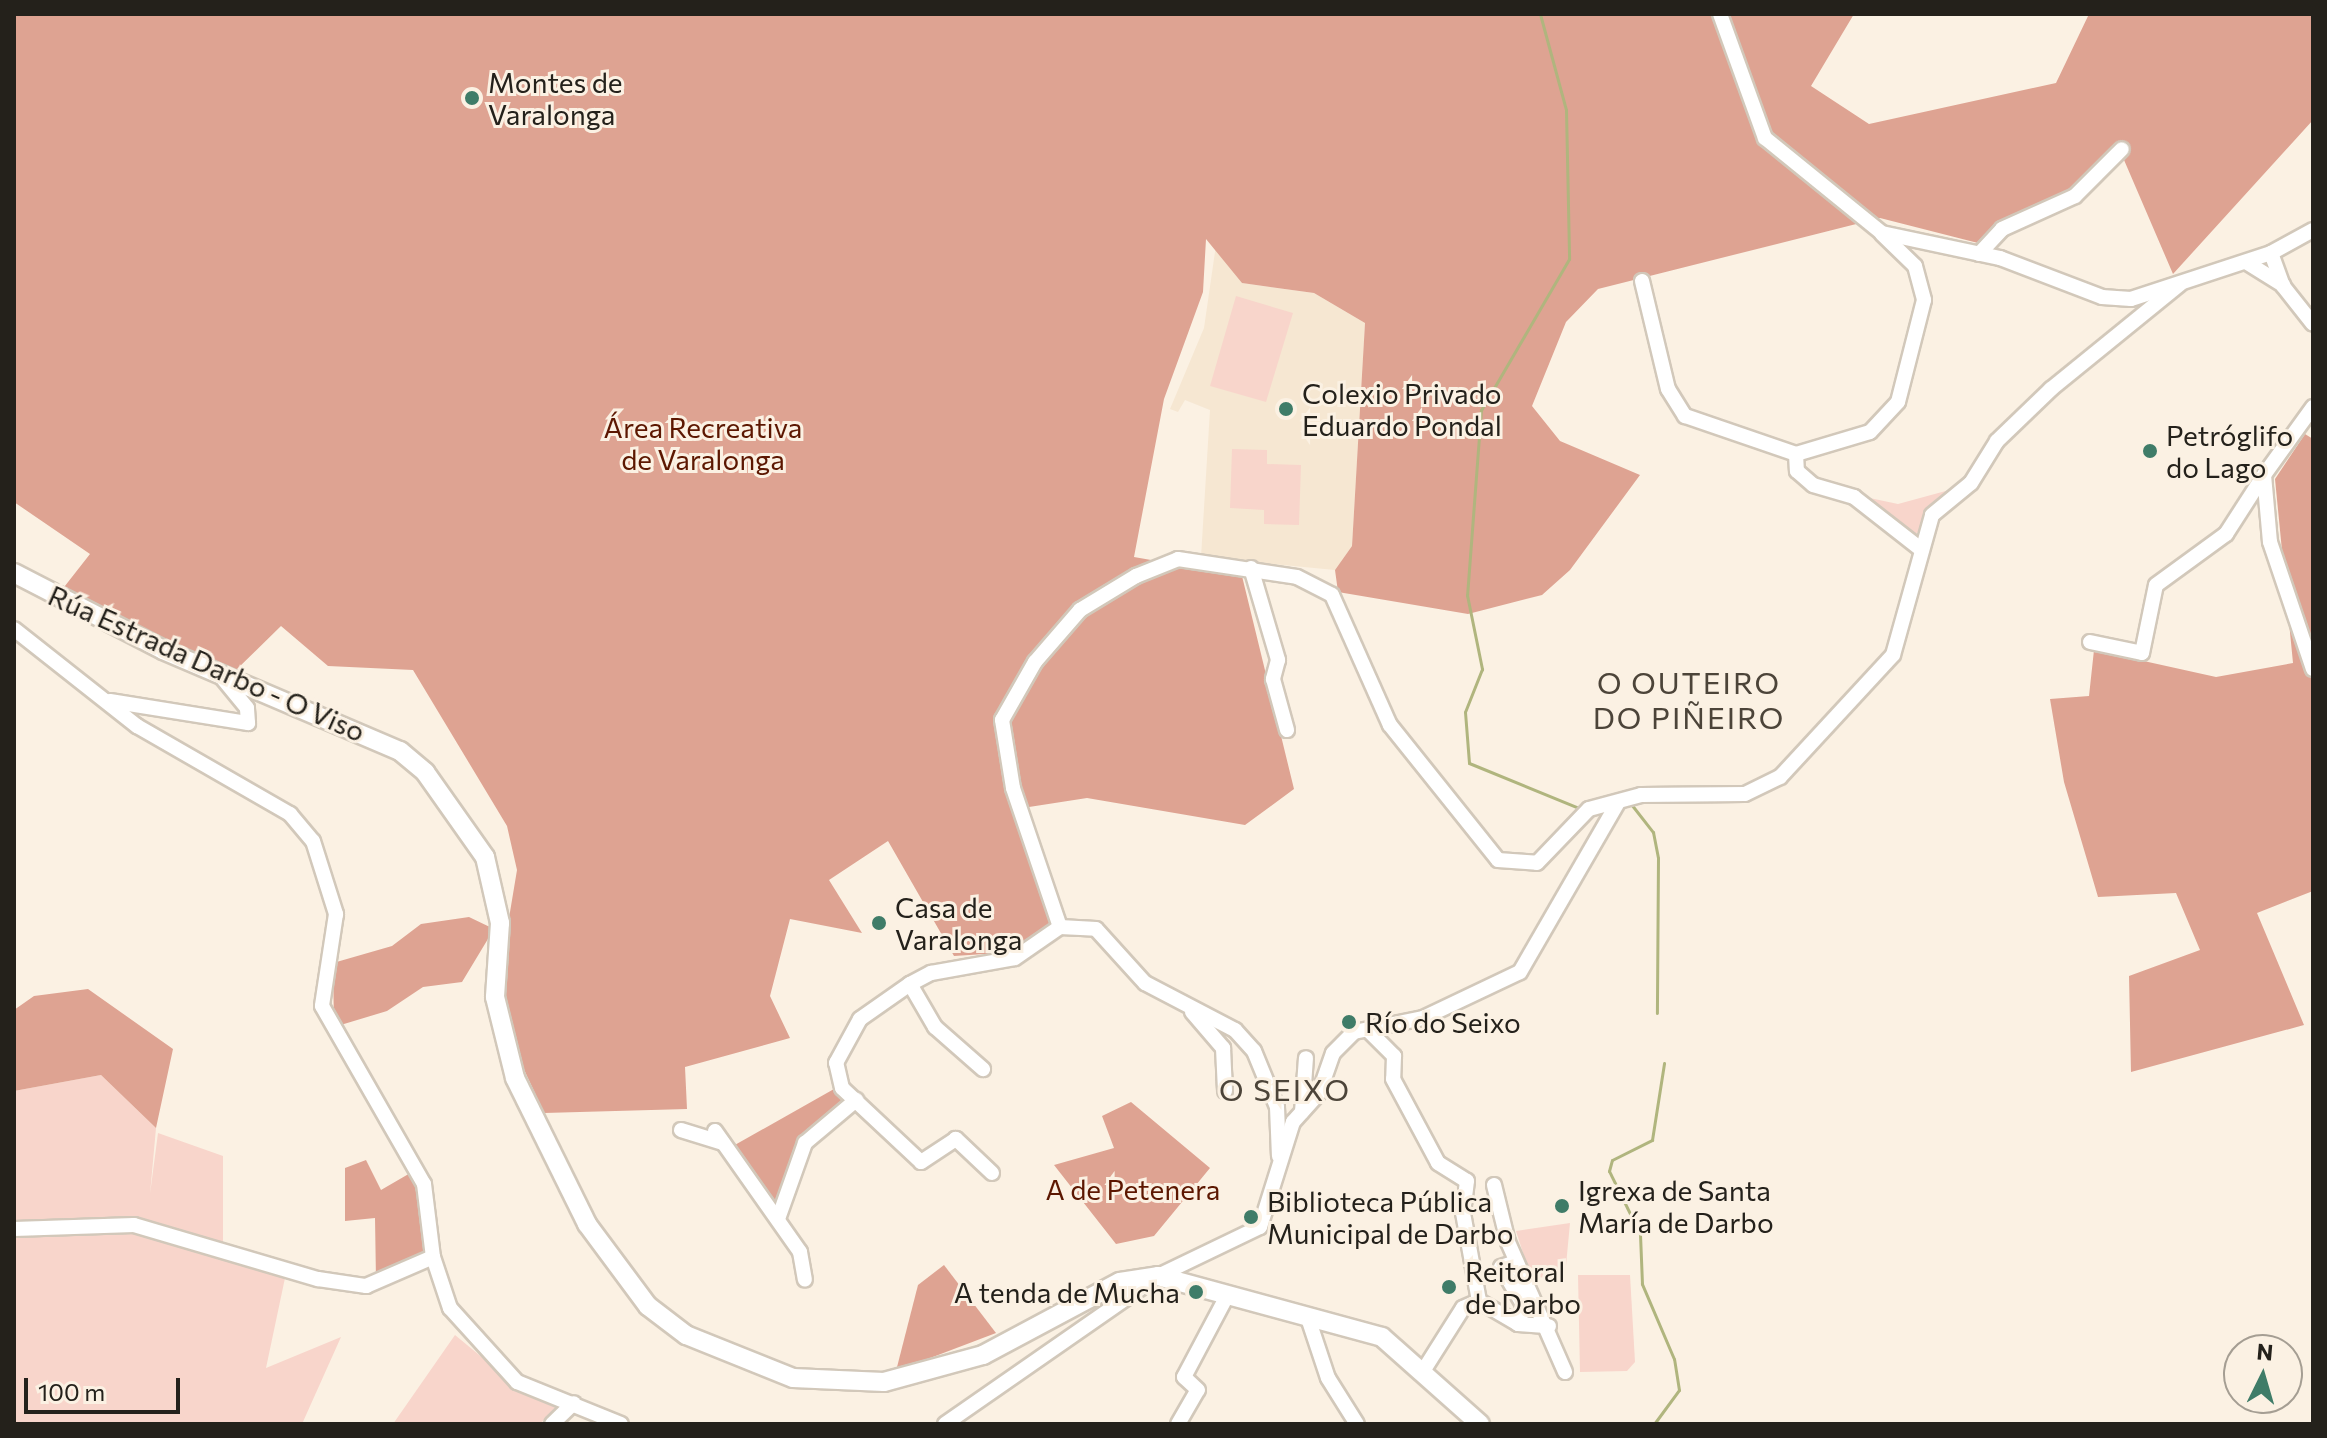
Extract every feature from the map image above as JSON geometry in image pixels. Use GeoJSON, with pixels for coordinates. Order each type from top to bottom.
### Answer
{"type":"FeatureCollection","features":[{"type":"Feature","properties":{"kind":"main road","name":"Rúa Estrada Darbo - O Viso"},"geometry":{"type":"LineString","coordinates":[[14,573],[217,672],[400,751],[425,772],[485,857],[500,923],[500,1030],[558,1169],[627,1281],[686,1335],[793,1378],[884,1382],[983,1355],[1120,1282],[1166,1278]]}},
{"type":"Feature","properties":{"kind":"main road"},"geometry":{"type":"LineString","coordinates":[[1166,1278],[1382,1337],[1425,1368],[1480,1424]]}},
{"type":"Feature","properties":{"kind":"street"},"geometry":{"type":"LineString","coordinates":[[1642,281],[1668,389],[1685,416],[1796,454],[1870,432],[1898,402],[1924,300],[1915,266],[1882,233],[1765,138],[1720,14]]}},
{"type":"Feature","properties":{"kind":"street"},"geometry":{"type":"LineString","coordinates":[[1979,254],[2002,229],[2075,196],[2122,149]]}},
{"type":"Feature","properties":{"kind":"street"},"geometry":{"type":"LineString","coordinates":[[1882,233],[1979,254],[2102,297],[2131,299],[2271,253],[2313,230]]}},
{"type":"Feature","properties":{"kind":"street"},"geometry":{"type":"LineString","coordinates":[[2271,253],[2283,286],[2313,324]]}},
{"type":"Feature","properties":{"kind":"street"},"geometry":{"type":"LineString","coordinates":[[2246,262],[2283,286]]}},
{"type":"Feature","properties":{"kind":"street"},"geometry":{"type":"LineString","coordinates":[[1060,927],[1013,788],[1002,720],[1035,662],[1080,610],[1136,576],[1178,559],[1297,577],[1332,595],[1390,725],[1498,860],[1537,863],[1552,854],[1575,818],[1641,795],[1745,794],[1780,777],[1893,655],[1918,547],[1932,515],[1971,483],[1997,441],[2180,284]]}},
{"type":"Feature","properties":{"kind":"street"},"geometry":{"type":"LineString","coordinates":[[2090,642],[2142,653],[2156,585],[2226,534],[2313,407]]}},
{"type":"Feature","properties":{"kind":"street"},"geometry":{"type":"LineString","coordinates":[[1796,454],[1806,482],[1854,497],[1918,547]]}},
{"type":"Feature","properties":{"kind":"street"},"geometry":{"type":"LineString","coordinates":[[2264,475],[2284,595],[2313,669]]}},
{"type":"Feature","properties":{"kind":"street"},"geometry":{"type":"LineString","coordinates":[[1251,568],[1278,660],[1273,679],[1287,730]]}},
{"type":"Feature","properties":{"kind":"street"},"geometry":{"type":"LineString","coordinates":[[14,629],[108,701],[290,814],[313,841],[336,914],[322,1006],[424,1184],[433,1257],[450,1308],[479,1346],[517,1382],[621,1424]]}},
{"type":"Feature","properties":{"kind":"street"},"geometry":{"type":"LineString","coordinates":[[108,701],[248,723],[247,708],[217,672]]}},
{"type":"Feature","properties":{"kind":"street"},"geometry":{"type":"LineString","coordinates":[[1302,1113],[1319,1093],[1333,1053],[1354,1032],[1472,1001],[1520,972],[1617,804]]}},
{"type":"Feature","properties":{"kind":"street"},"geometry":{"type":"LineString","coordinates":[[992,1173],[956,1139],[921,1162],[856,1100],[835,1075],[841,1051],[860,1019],[910,984],[931,973],[1015,958],[1060,927],[1096,929],[1145,983],[1235,1030],[1254,1051],[1277,1107],[1280,1169]]}},
{"type":"Feature","properties":{"kind":"street"},"geometry":{"type":"LineString","coordinates":[[910,984],[935,1027],[983,1069]]}},
{"type":"Feature","properties":{"kind":"street"},"geometry":{"type":"LineString","coordinates":[[1179,1001],[1223,1048],[1225,1091]]}},
{"type":"Feature","properties":{"kind":"street"},"geometry":{"type":"LineString","coordinates":[[1368,1030],[1394,1056],[1398,1091],[1438,1163],[1467,1181],[1463,1213],[1479,1301],[1518,1324],[1549,1326]]}},
{"type":"Feature","properties":{"kind":"street"},"geometry":{"type":"LineString","coordinates":[[945,1424],[1166,1278],[1185,1262],[1260,1227],[1302,1113],[1306,1058]]}},
{"type":"Feature","properties":{"kind":"street"},"geometry":{"type":"LineString","coordinates":[[778,1219],[805,1143],[856,1100]]}},
{"type":"Feature","properties":{"kind":"street"},"geometry":{"type":"LineString","coordinates":[[681,1130],[719,1137],[800,1252],[805,1280]]}},
{"type":"Feature","properties":{"kind":"street"},"geometry":{"type":"LineString","coordinates":[[1494,1185],[1497,1214],[1549,1326],[1565,1372]]}},
{"type":"Feature","properties":{"kind":"street"},"geometry":{"type":"LineString","coordinates":[[14,1229],[134,1225],[318,1279],[366,1286],[433,1257]]}},
{"type":"Feature","properties":{"kind":"street"},"geometry":{"type":"LineString","coordinates":[[1518,1324],[1524,1306],[1501,1267],[1513,1263],[1527,1282]]}},
{"type":"Feature","properties":{"kind":"street"},"geometry":{"type":"LineString","coordinates":[[1178,1424],[1198,1390],[1184,1377],[1228,1294]]}},
{"type":"Feature","properties":{"kind":"street"},"geometry":{"type":"LineString","coordinates":[[1425,1368],[1463,1308],[1479,1301]]}},
{"type":"Feature","properties":{"kind":"street"},"geometry":{"type":"LineString","coordinates":[[1307,1315],[1328,1378],[1357,1424]]}},
{"type":"Feature","properties":{"kind":"street"},"geometry":{"type":"LineString","coordinates":[[552,1424],[574,1403]]}},
{"type":"Feature","properties":{"kind":"shaded area","name":"Colexio Privado Eduardo Pondal"},"geometry":{"type":"Polygon","coordinates":[[[1216,245],[1242,283],[1314,293],[1365,323],[1352,546],[1335,570],[1201,557],[1210,410],[1185,400],[1178,412],[1170,409],[1204,328],[1216,245]]]}},
{"type":"Feature","properties":{"kind":"shaded area"},"geometry":{"type":"Polygon","coordinates":[[[1236,296],[1293,313],[1266,402],[1210,386],[1236,296]]]}},
{"type":"Feature","properties":{"kind":"shaded area"},"geometry":{"type":"Polygon","coordinates":[[[1232,449],[1267,450],[1267,464],[1301,465],[1299,525],[1264,524],[1264,510],[1230,508],[1232,449]]]}},
{"type":"Feature","properties":{"kind":"shaded area"},"geometry":{"type":"Polygon","coordinates":[[[1953,489],[1912,539],[1865,497],[1898,504],[1953,489]]]}},
{"type":"Feature","properties":{"kind":"shaded area"},"geometry":{"type":"Polygon","coordinates":[[[101,1075],[156,1128],[150,1194],[158,1133],[223,1156],[223,1244],[201,1251],[285,1278],[266,1368],[341,1337],[302,1424],[14,1424],[14,1091],[101,1075]]]}},
{"type":"Feature","properties":{"kind":"shaded area"},"geometry":{"type":"Polygon","coordinates":[[[1570,1223],[1565,1276],[1531,1278],[1516,1231],[1570,1223]]]}},
{"type":"Feature","properties":{"kind":"shaded area"},"geometry":{"type":"Polygon","coordinates":[[[1578,1275],[1630,1275],[1635,1362],[1627,1371],[1580,1372],[1578,1275]]]}},
{"type":"Feature","properties":{"kind":"shaded area"},"geometry":{"type":"Polygon","coordinates":[[[455,1335],[518,1387],[561,1403],[540,1424],[393,1424],[455,1335]]]}},
{"type":"Feature","properties":{"kind":"green space","name":"Área Recreativa de Varalonga"},"geometry":{"type":"Polygon","coordinates":[[[14,14],[1854,14],[1811,86],[1869,124],[2056,83],[2089,14],[2313,14],[2313,120],[2173,274],[2118,146],[2075,192],[1978,243],[1880,218],[1598,289],[1566,322],[1532,406],[1560,441],[1640,475],[1570,570],[1542,595],[1468,614],[1338,592],[1335,570],[1352,546],[1365,323],[1314,293],[1242,283],[1206,239],[1203,292],[1164,399],[1134,557],[1242,576],[1294,789],[1245,825],[1087,798],[1029,807],[1053,925],[1015,952],[954,956],[888,841],[829,880],[862,933],[790,919],[770,996],[790,1038],[685,1067],[687,1109],[544,1113],[515,1050],[498,984],[517,870],[507,826],[413,670],[328,666],[281,626],[235,671],[61,591],[90,554],[14,502],[14,14]]]}},
{"type":"Feature","properties":{"kind":"green space"},"geometry":{"type":"Polygon","coordinates":[[[2305,434],[2313,439],[2313,891],[2257,913],[2304,1025],[2131,1072],[2129,976],[2200,950],[2176,893],[2098,897],[2064,782],[2050,699],[2089,696],[2094,650],[2216,677],[2293,663],[2275,479],[2305,434]]]}},
{"type":"Feature","properties":{"kind":"green space"},"geometry":{"type":"Polygon","coordinates":[[[469,917],[494,929],[462,982],[423,987],[387,1011],[334,1027],[333,963],[392,946],[421,924],[469,917]]]}},
{"type":"Feature","properties":{"kind":"green space"},"geometry":{"type":"Polygon","coordinates":[[[88,989],[173,1049],[156,1128],[101,1075],[14,1091],[14,1010],[34,996],[88,989]]]}},
{"type":"Feature","properties":{"kind":"green space"},"geometry":{"type":"Polygon","coordinates":[[[834,1089],[847,1105],[802,1141],[777,1204],[733,1146],[834,1089]]]}},
{"type":"Feature","properties":{"kind":"green space","name":"A de Petenera"},"geometry":{"type":"Polygon","coordinates":[[[1131,1102],[1210,1168],[1154,1236],[1116,1244],[1054,1165],[1114,1148],[1102,1116],[1131,1102]]]}},
{"type":"Feature","properties":{"kind":"green space"},"geometry":{"type":"Polygon","coordinates":[[[366,1160],[381,1190],[412,1172],[428,1249],[376,1280],[375,1218],[345,1221],[345,1168],[366,1160]]]}},
{"type":"Feature","properties":{"kind":"green space"},"geometry":{"type":"Polygon","coordinates":[[[944,1265],[996,1333],[896,1371],[918,1285],[944,1265]]]}},
{"type":"Feature","properties":{"kind":"waterway"},"geometry":{"type":"LineString","coordinates":[[1540,14],[1566,110],[1569,259],[1481,410],[1467,595],[1482,669],[1465,712],[1469,763],[1581,809]]}},
{"type":"Feature","properties":{"kind":"waterway"},"geometry":{"type":"LineString","coordinates":[[1631,804],[1653,832],[1658,858],[1657,1013]]}},
{"type":"Feature","properties":{"kind":"waterway"},"geometry":{"type":"LineString","coordinates":[[1654,1424],[1679,1390],[1674,1359],[1642,1284],[1640,1234],[1609,1171],[1612,1160],[1652,1140],[1664,1063]]}},
{"type":"Feature","properties":{"kind":"place","name":"Montes de Varalonga"},"geometry":{"type":"Point","coordinates":[472,98]}},
{"type":"Feature","properties":{"kind":"place","name":"Colexio Privado Eduardo Pondal"},"geometry":{"type":"Point","coordinates":[1286,409]}},
{"type":"Feature","properties":{"kind":"place","name":"Petróglifo do Lago"},"geometry":{"type":"Point","coordinates":[2150,451]}},
{"type":"Feature","properties":{"kind":"place","name":"Casa de Varalonga"},"geometry":{"type":"Point","coordinates":[879,923]}},
{"type":"Feature","properties":{"kind":"place","name":"Río do Seixo"},"geometry":{"type":"Point","coordinates":[1349,1022]}},
{"type":"Feature","properties":{"kind":"place","name":"Igrexa de Santa María de Darbo"},"geometry":{"type":"Point","coordinates":[1562,1206]}},
{"type":"Feature","properties":{"kind":"place","name":"Biblioteca Pública Municipal de Darbo"},"geometry":{"type":"Point","coordinates":[1251,1217]}},
{"type":"Feature","properties":{"kind":"place","name":"Reitoral de Darbo"},"geometry":{"type":"Point","coordinates":[1449,1287]}},
{"type":"Feature","properties":{"kind":"place","name":"A tenda de Mucha"},"geometry":{"type":"Point","coordinates":[1196,1292]}},
{"type":"Feature","properties":{"kind":"district","name":"O OUTEIRO DO PIÑEIRO"},"geometry":{"type":"Point","coordinates":[1689,699]}},
{"type":"Feature","properties":{"kind":"district","name":"O SEIXO"},"geometry":{"type":"Point","coordinates":[1285,1089]}}]}
